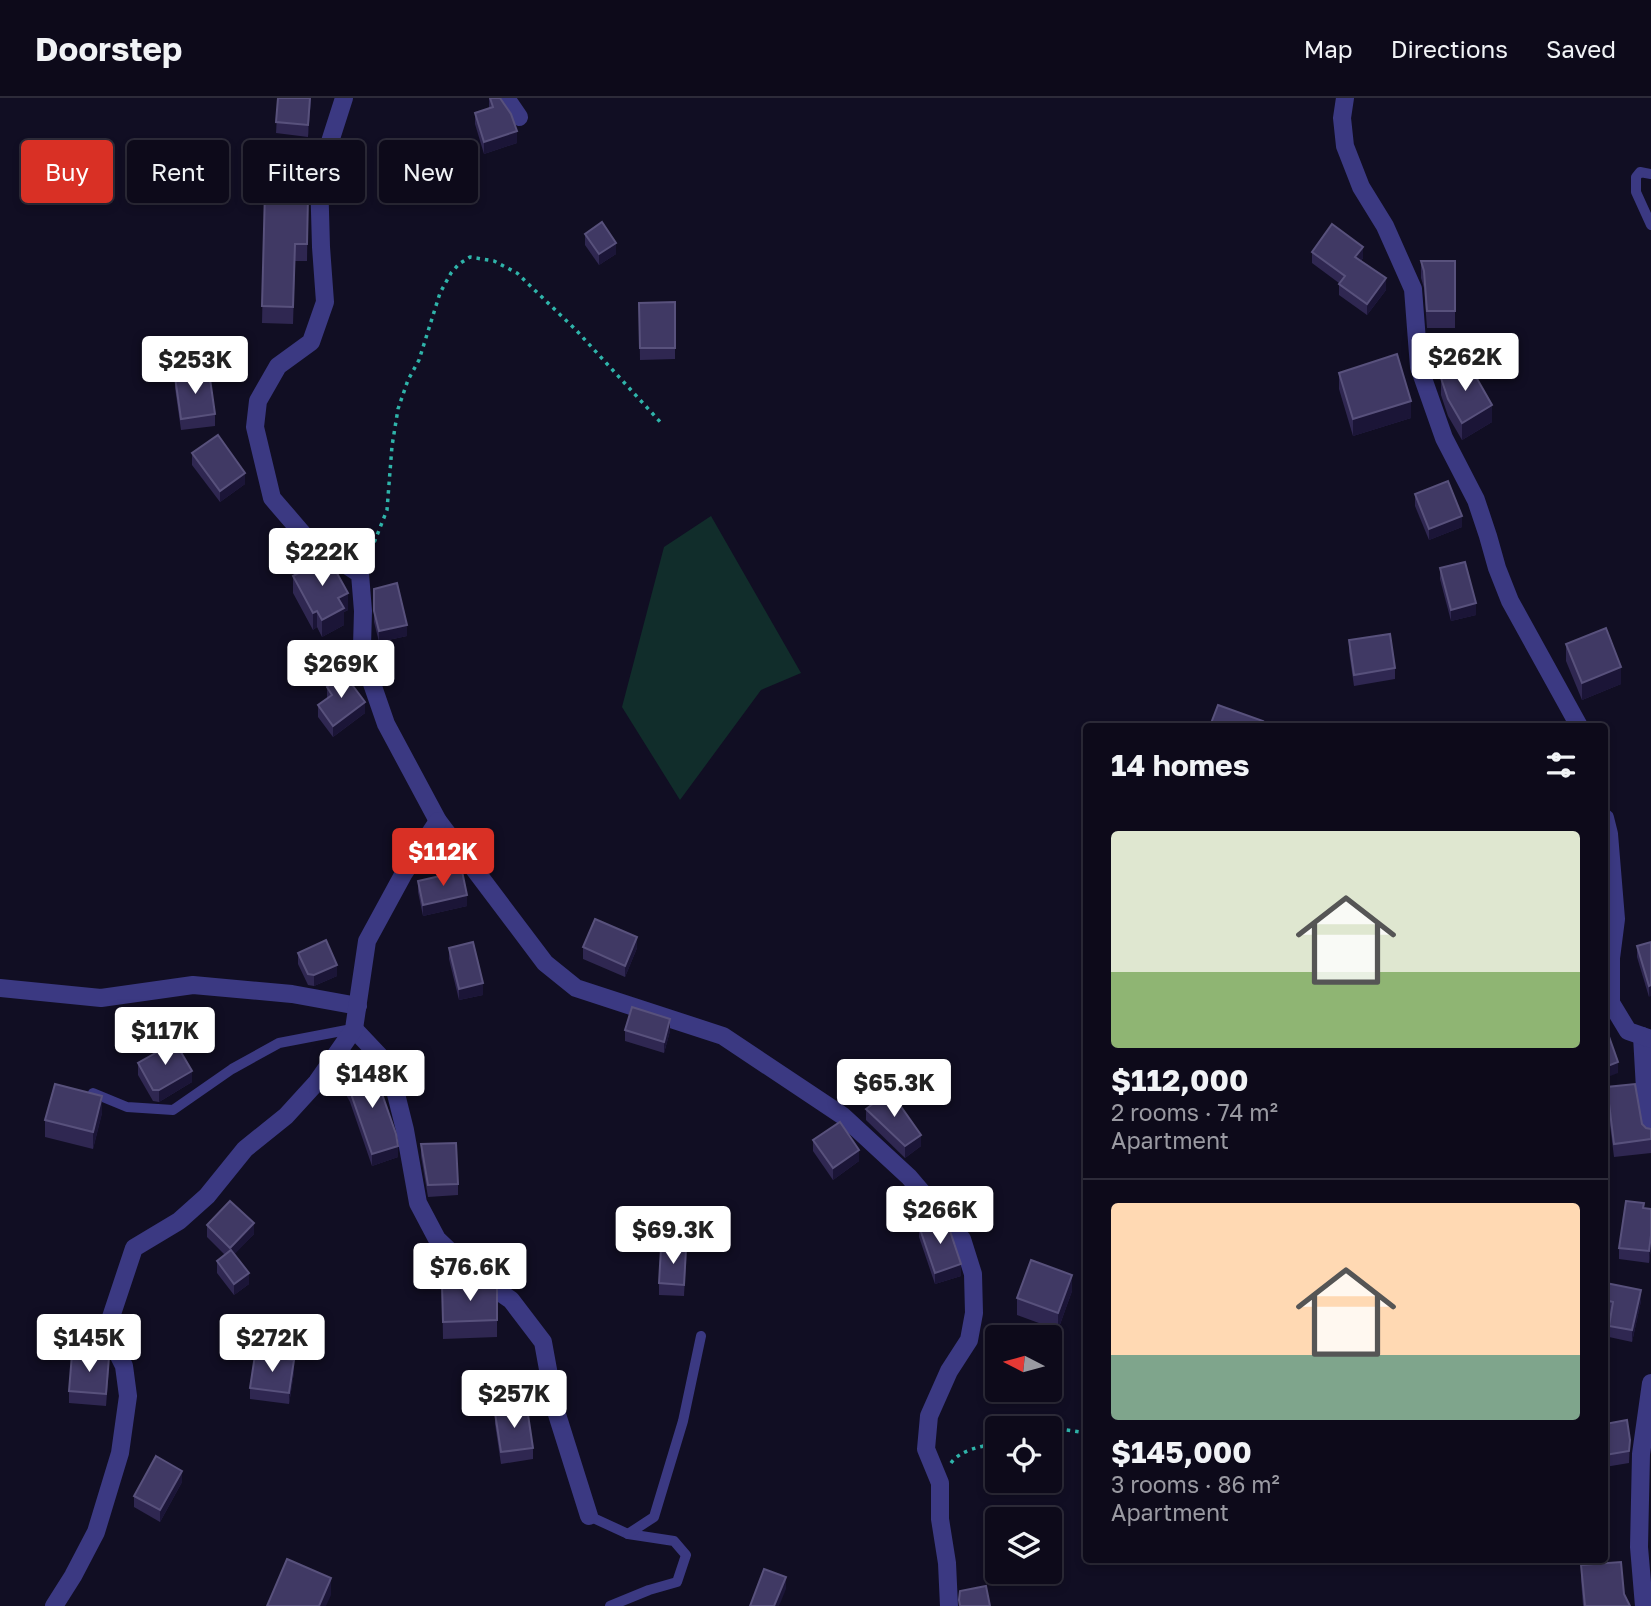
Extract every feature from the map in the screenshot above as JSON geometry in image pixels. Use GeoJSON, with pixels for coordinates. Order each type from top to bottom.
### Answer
{"type":"FeatureCollection","features":[{"type":"Feature","properties":{"kind":"street"},"geometry":{"type":"LineString","coordinates":[[344,98],[319,176],[325,302],[311,342],[278,366],[258,401],[255,427],[272,498],[309,541],[360,574],[362,646],[369,676],[386,723],[438,821],[545,963],[576,988],[723,1036],[843,1116],[909,1177],[962,1239],[973,1274],[974,1313],[969,1340],[949,1371],[929,1416],[926,1448],[940,1483],[940,1519],[947,1563],[949,1606]]}},
{"type":"Feature","properties":{"kind":"street"},"geometry":{"type":"LineString","coordinates":[[506,98],[519,117]]}},
{"type":"Feature","properties":{"kind":"street"},"geometry":{"type":"LineString","coordinates":[[1345,98],[1342,118],[1345,146],[1362,187],[1385,226],[1413,289],[1419,367],[1444,438],[1476,500],[1510,601],[1577,723]]}},
{"type":"Feature","properties":{"kind":"street"},"geometry":{"type":"LineString","coordinates":[[54,1606],[96,1532],[120,1453],[128,1396],[124,1366],[116,1350],[110,1320],[134,1248],[179,1221],[207,1196],[245,1149],[286,1116],[317,1082],[354,1029],[367,941],[404,873],[438,821]]}},
{"type":"Feature","properties":{"kind":"street"},"geometry":{"type":"LineString","coordinates":[[1608,830],[1615,919],[1611,958],[1611,1003],[1628,1031],[1646,1038],[1645,1089],[1651,1131]]}},
{"type":"Feature","properties":{"kind":"street"},"geometry":{"type":"LineString","coordinates":[[0,988],[101,998],[193,985],[292,994],[358,1006]]}},
{"type":"Feature","properties":{"kind":"street"},"geometry":{"type":"LineString","coordinates":[[354,1029],[389,1066],[405,1130],[418,1203],[437,1239],[475,1275],[511,1300],[543,1342],[555,1408],[589,1516]]}},
{"type":"Feature","properties":{"kind":"street"},"geometry":{"type":"LineString","coordinates":[[1644,1606],[1639,1547],[1641,1454],[1651,1383]]}},
{"type":"Feature","properties":{"kind":"lane"},"geometry":{"type":"LineString","coordinates":[[1651,174],[1640,172],[1636,177],[1636,192],[1651,225]]}},
{"type":"Feature","properties":{"kind":"lane"},"geometry":{"type":"LineString","coordinates":[[93,1093],[127,1107],[173,1110],[232,1069],[279,1043],[354,1029]]}},
{"type":"Feature","properties":{"kind":"lane"},"geometry":{"type":"LineString","coordinates":[[628,1534],[654,1517],[683,1420],[701,1336]]}},
{"type":"Feature","properties":{"kind":"lane"},"geometry":{"type":"LineString","coordinates":[[589,1516],[628,1534],[674,1541],[686,1555],[677,1582],[610,1606]]}},
{"type":"Feature","properties":{"kind":"path"},"geometry":{"type":"LineString","coordinates":[[360,574],[387,510],[392,446],[398,409],[408,380],[419,360],[440,293],[459,264],[470,257],[494,261],[517,273],[576,330],[663,425]]}},
{"type":"Feature","properties":{"kind":"path"},"geometry":{"type":"LineString","coordinates":[[1062,1429],[1083,1432]]}},
{"type":"Feature","properties":{"kind":"path"},"geometry":{"type":"LineString","coordinates":[[940,1483],[954,1458],[985,1445]]}},
{"type":"Feature","properties":{"kind":"green space"},"geometry":{"type":"Polygon","coordinates":[[[711,516],[801,673],[761,690],[680,800],[622,707],[664,547],[711,516]]]}},
{"type":"Feature","properties":{"kind":"building"},"geometry":{"type":"Polygon","coordinates":[[[278,98],[310,98],[308,125],[276,122],[278,98]]]}},
{"type":"Feature","properties":{"kind":"building"},"geometry":{"type":"Polygon","coordinates":[[[490,98],[500,98],[511,114],[517,131],[484,142],[475,113],[493,107],[490,98]]]}},
{"type":"Feature","properties":{"kind":"building"},"geometry":{"type":"Polygon","coordinates":[[[265,203],[308,203],[307,244],[295,244],[293,307],[262,306],[265,203]]]}},
{"type":"Feature","properties":{"kind":"building"},"geometry":{"type":"Polygon","coordinates":[[[602,222],[616,243],[599,254],[585,234],[602,222]]]}},
{"type":"Feature","properties":{"kind":"building"},"geometry":{"type":"Polygon","coordinates":[[[1332,224],[1363,247],[1355,257],[1386,278],[1367,304],[1339,284],[1345,276],[1312,252],[1332,224]]]}},
{"type":"Feature","properties":{"kind":"building"},"geometry":{"type":"Polygon","coordinates":[[[1421,261],[1455,261],[1455,311],[1427,311],[1421,261]]]}},
{"type":"Feature","properties":{"kind":"building"},"geometry":{"type":"Polygon","coordinates":[[[675,302],[675,348],[640,348],[639,303],[675,302]]]}},
{"type":"Feature","properties":{"kind":"building"},"geometry":{"type":"Polygon","coordinates":[[[1397,354],[1411,401],[1353,419],[1339,373],[1397,354]]]}},
{"type":"Feature","properties":{"kind":"building"},"geometry":{"type":"Polygon","coordinates":[[[1468,363],[1492,405],[1462,423],[1448,399],[1441,378],[1468,363]]]}},
{"type":"Feature","properties":{"kind":"building"},"geometry":{"type":"Polygon","coordinates":[[[209,372],[215,414],[181,419],[175,377],[209,372]]]}},
{"type":"Feature","properties":{"kind":"building"},"geometry":{"type":"Polygon","coordinates":[[[218,435],[245,473],[220,491],[192,453],[218,435]]]}},
{"type":"Feature","properties":{"kind":"building"},"geometry":{"type":"Polygon","coordinates":[[[1448,481],[1462,516],[1429,529],[1415,494],[1448,481]]]}},
{"type":"Feature","properties":{"kind":"building"},"geometry":{"type":"Polygon","coordinates":[[[328,557],[348,593],[338,598],[344,608],[322,620],[317,611],[313,613],[293,576],[328,557]]]}},
{"type":"Feature","properties":{"kind":"building"},"geometry":{"type":"Polygon","coordinates":[[[1465,562],[1476,603],[1451,610],[1440,568],[1465,562]]]}},
{"type":"Feature","properties":{"kind":"building"},"geometry":{"type":"Polygon","coordinates":[[[397,583],[407,625],[379,631],[374,611],[374,589],[397,583]]]}},
{"type":"Feature","properties":{"kind":"building"},"geometry":{"type":"Polygon","coordinates":[[[1606,628],[1621,667],[1582,683],[1566,644],[1606,628]]]}},
{"type":"Feature","properties":{"kind":"building"},"geometry":{"type":"Polygon","coordinates":[[[1390,634],[1395,668],[1354,675],[1349,640],[1390,634]]]}},
{"type":"Feature","properties":{"kind":"building"},"geometry":{"type":"Polygon","coordinates":[[[344,674],[365,702],[333,726],[318,705],[332,695],[327,687],[344,674]]]}},
{"type":"Feature","properties":{"kind":"building"},"geometry":{"type":"Polygon","coordinates":[[[1218,705],[1263,721],[1262,723],[1211,723],[1218,705]]]}},
{"type":"Feature","properties":{"kind":"building"},"geometry":{"type":"Polygon","coordinates":[[[462,871],[467,895],[423,905],[418,881],[462,871]]]}},
{"type":"Feature","properties":{"kind":"building"},"geometry":{"type":"Polygon","coordinates":[[[595,919],[637,937],[625,966],[583,947],[595,919]]]}},
{"type":"Feature","properties":{"kind":"building"},"geometry":{"type":"Polygon","coordinates":[[[326,940],[337,965],[314,975],[308,974],[298,953],[326,940]]]}},
{"type":"Feature","properties":{"kind":"building"},"geometry":{"type":"Polygon","coordinates":[[[473,942],[483,983],[459,989],[449,948],[473,942]]]}},
{"type":"Feature","properties":{"kind":"building"},"geometry":{"type":"Polygon","coordinates":[[[1651,942],[1651,985],[1649,986],[1637,946],[1651,942]]]}},
{"type":"Feature","properties":{"kind":"building"},"geometry":{"type":"Polygon","coordinates":[[[632,1007],[670,1019],[664,1042],[625,1030],[632,1007]]]}},
{"type":"Feature","properties":{"kind":"building"},"geometry":{"type":"Polygon","coordinates":[[[1608,1034],[1618,1062],[1608,1066],[1608,1034]]]}},
{"type":"Feature","properties":{"kind":"building"},"geometry":{"type":"Polygon","coordinates":[[[175,1042],[192,1071],[159,1090],[153,1090],[138,1063],[175,1042]]]}},
{"type":"Feature","properties":{"kind":"building"},"geometry":{"type":"Polygon","coordinates":[[[368,1065],[382,1094],[398,1146],[372,1154],[343,1077],[368,1065]]]}},
{"type":"Feature","properties":{"kind":"building"},"geometry":{"type":"Polygon","coordinates":[[[55,1084],[102,1096],[93,1132],[45,1120],[55,1084]]]}},
{"type":"Feature","properties":{"kind":"building"},"geometry":{"type":"Polygon","coordinates":[[[1635,1084],[1642,1124],[1651,1129],[1651,1139],[1614,1144],[1608,1087],[1635,1084]]]}},
{"type":"Feature","properties":{"kind":"building"},"geometry":{"type":"Polygon","coordinates":[[[890,1091],[921,1135],[905,1146],[866,1109],[890,1091]]]}},
{"type":"Feature","properties":{"kind":"building"},"geometry":{"type":"Polygon","coordinates":[[[840,1122],[859,1150],[833,1168],[813,1140],[840,1122]]]}},
{"type":"Feature","properties":{"kind":"building"},"geometry":{"type":"Polygon","coordinates":[[[456,1143],[458,1184],[428,1185],[421,1144],[456,1143]]]}},
{"type":"Feature","properties":{"kind":"building"},"geometry":{"type":"Polygon","coordinates":[[[230,1201],[254,1223],[230,1248],[207,1225],[230,1201]]]}},
{"type":"Feature","properties":{"kind":"building"},"geometry":{"type":"Polygon","coordinates":[[[1626,1201],[1644,1203],[1643,1208],[1651,1209],[1649,1251],[1619,1248],[1626,1201]]]}},
{"type":"Feature","properties":{"kind":"building"},"geometry":{"type":"Polygon","coordinates":[[[939,1219],[950,1231],[961,1264],[935,1273],[919,1226],[939,1219]]]}},
{"type":"Feature","properties":{"kind":"building"},"geometry":{"type":"Polygon","coordinates":[[[661,1248],[686,1249],[684,1285],[659,1283],[661,1248]]]}},
{"type":"Feature","properties":{"kind":"building"},"geometry":{"type":"Polygon","coordinates":[[[231,1250],[249,1273],[234,1284],[217,1261],[231,1250]]]}},
{"type":"Feature","properties":{"kind":"building"},"geometry":{"type":"Polygon","coordinates":[[[1031,1260],[1072,1275],[1058,1313],[1017,1298],[1031,1260]]]}},
{"type":"Feature","properties":{"kind":"building"},"geometry":{"type":"Polygon","coordinates":[[[1608,1283],[1641,1290],[1632,1330],[1609,1326],[1613,1302],[1608,1301],[1608,1283]]]}},
{"type":"Feature","properties":{"kind":"building"},"geometry":{"type":"Polygon","coordinates":[[[492,1284],[497,1287],[497,1320],[443,1322],[442,1285],[492,1284]]]}},
{"type":"Feature","properties":{"kind":"building"},"geometry":{"type":"Polygon","coordinates":[[[72,1354],[109,1357],[106,1394],[69,1391],[72,1354]]]}},
{"type":"Feature","properties":{"kind":"building"},"geometry":{"type":"Polygon","coordinates":[[[255,1355],[294,1360],[289,1393],[250,1388],[255,1355]]]}},
{"type":"Feature","properties":{"kind":"building"},"geometry":{"type":"Polygon","coordinates":[[[527,1408],[533,1448],[501,1452],[495,1413],[527,1408]]]}},
{"type":"Feature","properties":{"kind":"building"},"geometry":{"type":"Polygon","coordinates":[[[1627,1420],[1629,1451],[1608,1454],[1608,1423],[1627,1420]]]}},
{"type":"Feature","properties":{"kind":"building"},"geometry":{"type":"Polygon","coordinates":[[[156,1456],[182,1471],[160,1510],[134,1496],[156,1456]]]}},
{"type":"Feature","properties":{"kind":"building"},"geometry":{"type":"Polygon","coordinates":[[[287,1559],[331,1578],[319,1606],[267,1606],[287,1559]]]}},
{"type":"Feature","properties":{"kind":"building"},"geometry":{"type":"Polygon","coordinates":[[[1621,1562],[1624,1594],[1630,1606],[1585,1606],[1581,1565],[1621,1562]]]}},
{"type":"Feature","properties":{"kind":"building"},"geometry":{"type":"Polygon","coordinates":[[[764,1569],[786,1577],[774,1606],[750,1606],[764,1569]]]}},
{"type":"Feature","properties":{"kind":"building"},"geometry":{"type":"Polygon","coordinates":[[[986,1586],[990,1606],[960,1606],[960,1591],[986,1586]]]}}]}
